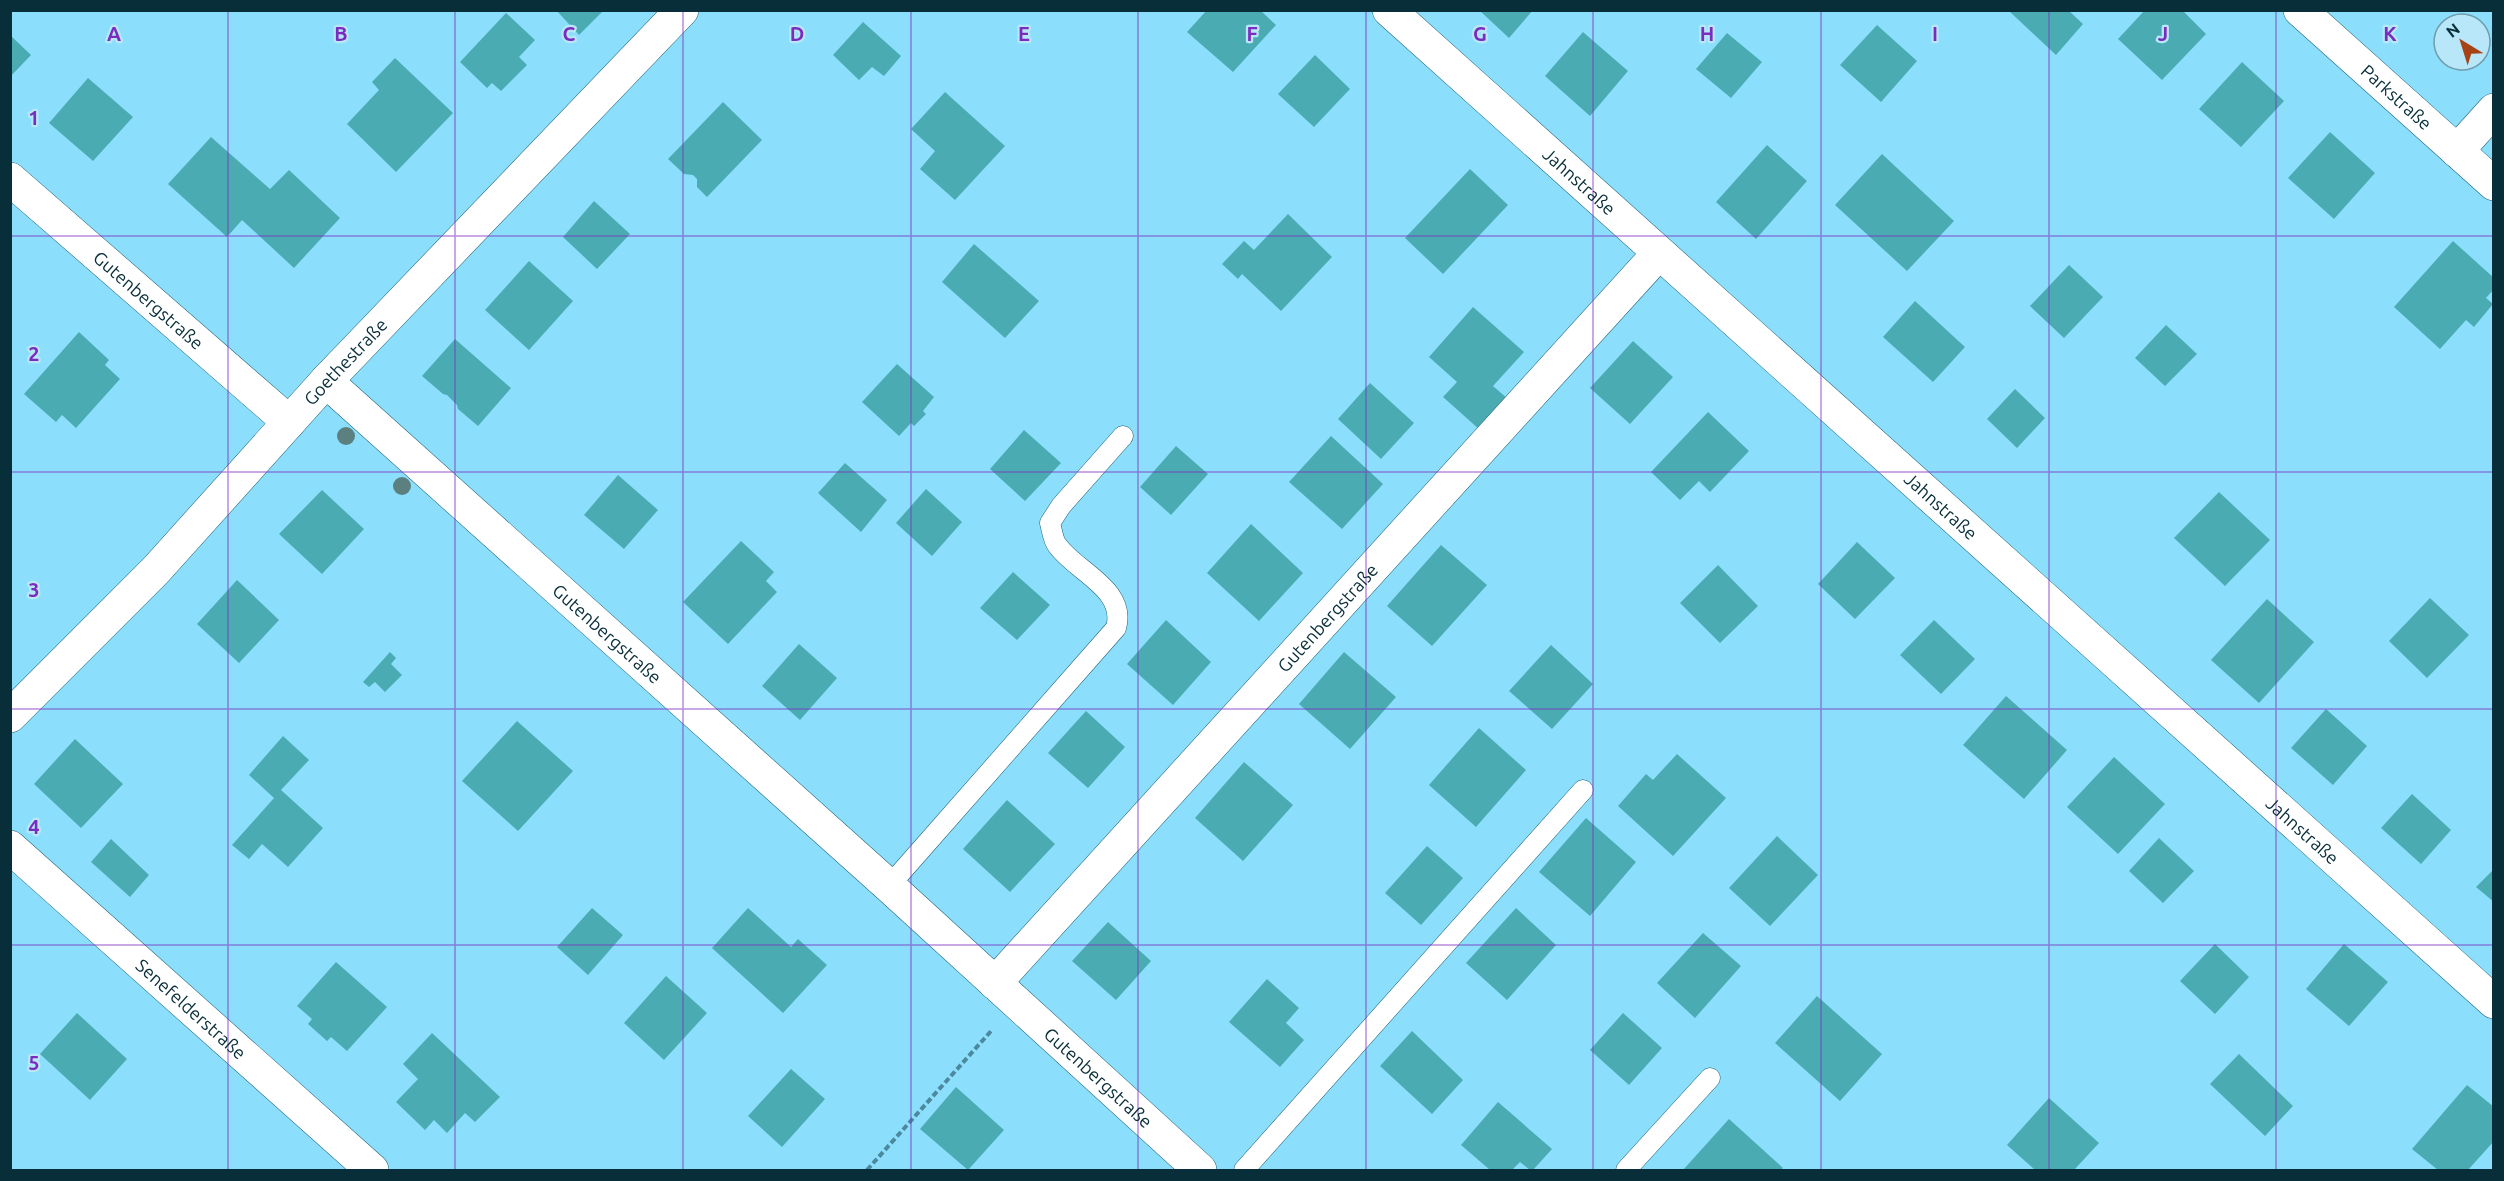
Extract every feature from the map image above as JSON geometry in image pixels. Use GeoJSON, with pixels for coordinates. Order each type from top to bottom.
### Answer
{"type":"FeatureCollection","features":[{"type":"Feature","properties":{"kind":"street","name":"Goethestraße"},"geometry":{"type":"LineString","coordinates":[[10,716],[156,570],[326,381],[682,10]]}},
{"type":"Feature","properties":{"kind":"street","name":"Jahnstraße"},"geometry":{"type":"LineString","coordinates":[[1389,10],[2493,1002]]}},
{"type":"Feature","properties":{"kind":"street","name":"Parkstraße"},"geometry":{"type":"LineString","coordinates":[[2300,10],[2493,184]]}},
{"type":"Feature","properties":{"kind":"street"},"geometry":{"type":"LineString","coordinates":[[2457,151],[2493,110]]}},
{"type":"Feature","properties":{"kind":"street","name":"Gutenbergstraße"},"geometry":{"type":"LineString","coordinates":[[10,179],[289,422]]}},
{"type":"Feature","properties":{"kind":"street","name":"Gutenbergstraße"},"geometry":{"type":"LineString","coordinates":[[1006,993],[1659,254]]}},
{"type":"Feature","properties":{"kind":"street","name":"Gutenbergstraße"},"geometry":{"type":"LineString","coordinates":[[326,381],[889,886],[1200,1170]]}},
{"type":"Feature","properties":{"kind":"street","name":"Senefelderstraße"},"geometry":{"type":"LineString","coordinates":[[10,847],[372,1170]]}},
{"type":"Feature","properties":{"kind":"lane"},"geometry":{"type":"LineString","coordinates":[[889,886],[1116,628],[1119,616],[1113,600],[1056,545],[1050,523],[1060,506],[1124,436]]}},
{"type":"Feature","properties":{"kind":"lane"},"geometry":{"type":"LineString","coordinates":[[1244,1170],[1583,790]]}},
{"type":"Feature","properties":{"kind":"lane"},"geometry":{"type":"LineString","coordinates":[[1626,1170],[1710,1078]]}},
{"type":"Feature","properties":{"kind":"path"},"geometry":{"type":"LineString","coordinates":[[867,1170],[1006,993]]}},
{"type":"Feature","properties":{"kind":"building"},"geometry":{"type":"Polygon","coordinates":[[[556,10],[604,10],[579,35],[556,10]]]}},
{"type":"Feature","properties":{"kind":"building"},"geometry":{"type":"Polygon","coordinates":[[[1207,10],[1260,10],[1276,25],[1233,72],[1187,32],[1207,10]]]}},
{"type":"Feature","properties":{"kind":"building"},"geometry":{"type":"Polygon","coordinates":[[[1479,10],[1533,10],[1509,38],[1479,10]]]}},
{"type":"Feature","properties":{"kind":"building"},"geometry":{"type":"Polygon","coordinates":[[[2008,10],[2068,10],[2083,24],[2056,55],[2008,10]]]}},
{"type":"Feature","properties":{"kind":"building"},"geometry":{"type":"Polygon","coordinates":[[[2145,10],[2182,10],[2206,34],[2162,80],[2118,39],[2145,10]]]}},
{"type":"Feature","properties":{"kind":"building"},"geometry":{"type":"Polygon","coordinates":[[[506,13],[535,40],[519,57],[527,65],[501,91],[492,83],[487,88],[460,62],[506,13]]]}},
{"type":"Feature","properties":{"kind":"building"},"geometry":{"type":"Polygon","coordinates":[[[863,22],[901,56],[884,76],[872,67],[859,80],[833,55],[863,22]]]}},
{"type":"Feature","properties":{"kind":"building"},"geometry":{"type":"Polygon","coordinates":[[[1877,25],[1917,61],[1881,102],[1840,65],[1877,25]]]}},
{"type":"Feature","properties":{"kind":"building"},"geometry":{"type":"Polygon","coordinates":[[[1583,32],[1628,71],[1590,116],[1545,76],[1583,32]]]}},
{"type":"Feature","properties":{"kind":"building"},"geometry":{"type":"Polygon","coordinates":[[[1727,33],[1762,62],[1731,98],[1696,69],[1727,33]]]}},
{"type":"Feature","properties":{"kind":"building"},"geometry":{"type":"Polygon","coordinates":[[[10,35],[31,55],[10,77],[10,35]]]}},
{"type":"Feature","properties":{"kind":"building"},"geometry":{"type":"Polygon","coordinates":[[[1315,55],[1350,89],[1314,127],[1278,94],[1315,55]]]}},
{"type":"Feature","properties":{"kind":"building"},"geometry":{"type":"Polygon","coordinates":[[[395,58],[453,113],[396,172],[347,124],[379,90],[372,82],[395,58]]]}},
{"type":"Feature","properties":{"kind":"building"},"geometry":{"type":"Polygon","coordinates":[[[2242,62],[2284,101],[2241,147],[2199,109],[2242,62]]]}},
{"type":"Feature","properties":{"kind":"building"},"geometry":{"type":"Polygon","coordinates":[[[88,78],[133,117],[93,161],[49,123],[88,78]]]}},
{"type":"Feature","properties":{"kind":"building"},"geometry":{"type":"Polygon","coordinates":[[[945,92],[1005,146],[955,200],[920,169],[935,151],[911,129],[945,92]]]}},
{"type":"Feature","properties":{"kind":"building"},"geometry":{"type":"Polygon","coordinates":[[[723,102],[762,140],[707,197],[697,187],[697,179],[693,175],[684,174],[668,159],[723,102]]]}},
{"type":"Feature","properties":{"kind":"building"},"geometry":{"type":"Polygon","coordinates":[[[2330,132],[2375,173],[2334,219],[2288,178],[2330,132]]]}},
{"type":"Feature","properties":{"kind":"building"},"geometry":{"type":"Polygon","coordinates":[[[211,137],[270,189],[289,170],[340,218],[294,268],[242,220],[227,237],[168,184],[211,137]]]}},
{"type":"Feature","properties":{"kind":"building"},"geometry":{"type":"Polygon","coordinates":[[[1767,145],[1807,181],[1756,239],[1716,202],[1767,145]]]}},
{"type":"Feature","properties":{"kind":"building"},"geometry":{"type":"Polygon","coordinates":[[[1882,154],[1954,221],[1907,271],[1835,205],[1882,154]]]}},
{"type":"Feature","properties":{"kind":"building"},"geometry":{"type":"Polygon","coordinates":[[[1470,169],[1508,205],[1443,274],[1405,238],[1470,169]]]}},
{"type":"Feature","properties":{"kind":"building"},"geometry":{"type":"Polygon","coordinates":[[[594,201],[630,234],[597,269],[563,237],[594,201]]]}},
{"type":"Feature","properties":{"kind":"building"},"geometry":{"type":"Polygon","coordinates":[[[1288,214],[1332,257],[1281,311],[1242,274],[1238,279],[1222,264],[1244,241],[1254,250],[1288,214]]]}},
{"type":"Feature","properties":{"kind":"building"},"geometry":{"type":"Polygon","coordinates":[[[2453,241],[2494,278],[2494,289],[2486,298],[2493,304],[2474,327],[2466,320],[2440,349],[2394,307],[2453,241]]]}},
{"type":"Feature","properties":{"kind":"building"},"geometry":{"type":"Polygon","coordinates":[[[974,244],[1039,301],[1005,338],[942,282],[974,244]]]}},
{"type":"Feature","properties":{"kind":"building"},"geometry":{"type":"Polygon","coordinates":[[[529,261],[573,301],[529,350],[485,310],[529,261]]]}},
{"type":"Feature","properties":{"kind":"building"},"geometry":{"type":"Polygon","coordinates":[[[2069,265],[2103,297],[2064,338],[2030,306],[2069,265]]]}},
{"type":"Feature","properties":{"kind":"building"},"geometry":{"type":"Polygon","coordinates":[[[1915,301],[1965,347],[1933,382],[1883,337],[1915,301]]]}},
{"type":"Feature","properties":{"kind":"building"},"geometry":{"type":"Polygon","coordinates":[[[1473,307],[1524,352],[1493,386],[1508,399],[1480,430],[1443,397],[1457,382],[1429,357],[1473,307]]]}},
{"type":"Feature","properties":{"kind":"building"},"geometry":{"type":"Polygon","coordinates":[[[2166,325],[2197,354],[2165,386],[2135,358],[2166,325]]]}},
{"type":"Feature","properties":{"kind":"building"},"geometry":{"type":"Polygon","coordinates":[[[79,332],[109,360],[105,365],[120,379],[76,428],[62,415],[56,422],[24,394],[79,332]]]}},
{"type":"Feature","properties":{"kind":"building"},"geometry":{"type":"Polygon","coordinates":[[[455,339],[511,388],[478,426],[458,409],[447,395],[422,376],[455,339]]]}},
{"type":"Feature","properties":{"kind":"building"},"geometry":{"type":"Polygon","coordinates":[[[1633,341],[1673,377],[1630,424],[1590,388],[1633,341]]]}},
{"type":"Feature","properties":{"kind":"building"},"geometry":{"type":"Polygon","coordinates":[[[897,364],[934,397],[923,411],[926,414],[914,426],[911,423],[899,436],[862,402],[897,364]]]}},
{"type":"Feature","properties":{"kind":"building"},"geometry":{"type":"Polygon","coordinates":[[[1370,383],[1414,423],[1381,459],[1338,419],[1370,383]]]}},
{"type":"Feature","properties":{"kind":"building"},"geometry":{"type":"Polygon","coordinates":[[[2015,389],[2045,418],[2017,448],[1987,419],[2015,389]]]}},
{"type":"Feature","properties":{"kind":"building"},"geometry":{"type":"Polygon","coordinates":[[[1708,412],[1749,451],[1710,492],[1699,481],[1680,500],[1651,472],[1708,412]]]}},
{"type":"Feature","properties":{"kind":"building"},"geometry":{"type":"Polygon","coordinates":[[[1024,430],[1061,463],[1025,501],[990,469],[1024,430]]]}},
{"type":"Feature","properties":{"kind":"building"},"geometry":{"type":"Polygon","coordinates":[[[1331,436],[1383,484],[1342,529],[1289,482],[1331,436]]]}},
{"type":"Feature","properties":{"kind":"building"},"geometry":{"type":"Polygon","coordinates":[[[1176,446],[1208,474],[1171,515],[1140,487],[1176,446]]]}},
{"type":"Feature","properties":{"kind":"building"},"geometry":{"type":"Polygon","coordinates":[[[845,463],[887,500],[861,532],[818,493],[845,463]]]}},
{"type":"Feature","properties":{"kind":"building"},"geometry":{"type":"Polygon","coordinates":[[[618,475],[658,510],[624,549],[584,515],[618,475]]]}},
{"type":"Feature","properties":{"kind":"building"},"geometry":{"type":"Polygon","coordinates":[[[926,489],[962,522],[932,556],[896,523],[926,489]]]}},
{"type":"Feature","properties":{"kind":"building"},"geometry":{"type":"Polygon","coordinates":[[[322,490],[364,529],[322,574],[279,534],[322,490]]]}},
{"type":"Feature","properties":{"kind":"building"},"geometry":{"type":"Polygon","coordinates":[[[2219,492],[2270,540],[2225,586],[2174,538],[2219,492]]]}},
{"type":"Feature","properties":{"kind":"building"},"geometry":{"type":"Polygon","coordinates":[[[1251,524],[1303,573],[1259,621],[1207,573],[1251,524]]]}},
{"type":"Feature","properties":{"kind":"building"},"geometry":{"type":"Polygon","coordinates":[[[741,541],[774,572],[766,581],[777,592],[728,644],[683,602],[741,541]]]}},
{"type":"Feature","properties":{"kind":"building"},"geometry":{"type":"Polygon","coordinates":[[[1857,542],[1895,578],[1855,619],[1818,584],[1857,542]]]}},
{"type":"Feature","properties":{"kind":"building"},"geometry":{"type":"Polygon","coordinates":[[[1441,545],[1487,585],[1432,646],[1387,606],[1441,545]]]}},
{"type":"Feature","properties":{"kind":"building"},"geometry":{"type":"Polygon","coordinates":[[[1718,565],[1758,606],[1720,643],[1680,603],[1718,565]]]}},
{"type":"Feature","properties":{"kind":"building"},"geometry":{"type":"Polygon","coordinates":[[[1013,572],[1050,605],[1017,640],[980,608],[1013,572]]]}},
{"type":"Feature","properties":{"kind":"building"},"geometry":{"type":"Polygon","coordinates":[[[237,580],[279,620],[239,663],[197,624],[237,580]]]}},
{"type":"Feature","properties":{"kind":"building"},"geometry":{"type":"Polygon","coordinates":[[[2430,598],[2469,635],[2427,678],[2389,641],[2430,598]]]}},
{"type":"Feature","properties":{"kind":"building"},"geometry":{"type":"Polygon","coordinates":[[[2267,599],[2314,642],[2259,703],[2211,660],[2267,599]]]}},
{"type":"Feature","properties":{"kind":"building"},"geometry":{"type":"Polygon","coordinates":[[[1166,620],[1211,662],[1173,705],[1127,664],[1166,620]]]}},
{"type":"Feature","properties":{"kind":"building"},"geometry":{"type":"Polygon","coordinates":[[[1934,620],[1975,659],[1941,694],[1900,655],[1934,620]]]}},
{"type":"Feature","properties":{"kind":"building"},"geometry":{"type":"Polygon","coordinates":[[[799,644],[837,678],[800,720],[762,686],[799,644]]]}},
{"type":"Feature","properties":{"kind":"building"},"geometry":{"type":"Polygon","coordinates":[[[1551,645],[1593,684],[1552,729],[1509,691],[1551,645]]]}},
{"type":"Feature","properties":{"kind":"building"},"geometry":{"type":"Polygon","coordinates":[[[390,652],[396,658],[391,664],[402,675],[385,692],[375,682],[369,687],[363,682],[390,652]]]}},
{"type":"Feature","properties":{"kind":"building"},"geometry":{"type":"Polygon","coordinates":[[[1344,652],[1396,697],[1350,749],[1299,704],[1344,652]]]}},
{"type":"Feature","properties":{"kind":"building"},"geometry":{"type":"Polygon","coordinates":[[[2006,696],[2067,750],[2024,799],[1963,745],[2006,696]]]}},
{"type":"Feature","properties":{"kind":"building"},"geometry":{"type":"Polygon","coordinates":[[[2326,709],[2367,746],[2333,785],[2291,748],[2326,709]]]}},
{"type":"Feature","properties":{"kind":"building"},"geometry":{"type":"Polygon","coordinates":[[[1086,711],[1125,747],[1088,788],[1048,753],[1086,711]]]}},
{"type":"Feature","properties":{"kind":"building"},"geometry":{"type":"Polygon","coordinates":[[[517,721],[573,771],[518,831],[462,781],[517,721]]]}},
{"type":"Feature","properties":{"kind":"building"},"geometry":{"type":"Polygon","coordinates":[[[1479,728],[1526,770],[1476,827],[1429,785],[1479,728]]]}},
{"type":"Feature","properties":{"kind":"building"},"geometry":{"type":"Polygon","coordinates":[[[283,736],[309,760],[281,790],[323,828],[288,867],[262,844],[249,859],[232,845],[274,798],[249,775],[283,736]]]}},
{"type":"Feature","properties":{"kind":"building"},"geometry":{"type":"Polygon","coordinates":[[[75,739],[123,784],[81,828],[34,784],[75,739]]]}},
{"type":"Feature","properties":{"kind":"building"},"geometry":{"type":"Polygon","coordinates":[[[1677,754],[1726,798],[1673,856],[1618,806],[1646,774],[1653,780],[1677,754]]]}},
{"type":"Feature","properties":{"kind":"building"},"geometry":{"type":"Polygon","coordinates":[[[2114,757],[2165,804],[2118,854],[2067,807],[2114,757]]]}},
{"type":"Feature","properties":{"kind":"building"},"geometry":{"type":"Polygon","coordinates":[[[1244,762],[1293,805],[1243,861],[1195,818],[1244,762]]]}},
{"type":"Feature","properties":{"kind":"building"},"geometry":{"type":"Polygon","coordinates":[[[2412,794],[2451,830],[2421,864],[2381,828],[2412,794]]]}},
{"type":"Feature","properties":{"kind":"building"},"geometry":{"type":"Polygon","coordinates":[[[1007,800],[1055,844],[1010,892],[963,849],[1007,800]]]}},
{"type":"Feature","properties":{"kind":"building"},"geometry":{"type":"Polygon","coordinates":[[[1586,818],[1636,862],[1590,916],[1539,872],[1586,818]]]}},
{"type":"Feature","properties":{"kind":"building"},"geometry":{"type":"Polygon","coordinates":[[[1777,836],[1818,875],[1770,926],[1729,888],[1777,836]]]}},
{"type":"Feature","properties":{"kind":"building"},"geometry":{"type":"Polygon","coordinates":[[[2159,838],[2194,871],[2163,903],[2129,871],[2159,838]]]}},
{"type":"Feature","properties":{"kind":"building"},"geometry":{"type":"Polygon","coordinates":[[[111,839],[149,875],[130,897],[91,862],[111,839]]]}},
{"type":"Feature","properties":{"kind":"building"},"geometry":{"type":"Polygon","coordinates":[[[1427,846],[1463,878],[1421,925],[1385,893],[1427,846]]]}},
{"type":"Feature","properties":{"kind":"building"},"geometry":{"type":"Polygon","coordinates":[[[2494,869],[2494,902],[2476,887],[2494,869]]]}},
{"type":"Feature","properties":{"kind":"building"},"geometry":{"type":"Polygon","coordinates":[[[592,908],[623,935],[588,975],[557,947],[592,908]]]}},
{"type":"Feature","properties":{"kind":"building"},"geometry":{"type":"Polygon","coordinates":[[[748,908],[791,947],[798,939],[827,965],[783,1013],[712,948],[748,908]]]}},
{"type":"Feature","properties":{"kind":"building"},"geometry":{"type":"Polygon","coordinates":[[[1516,908],[1556,945],[1507,1000],[1466,963],[1516,908]]]}},
{"type":"Feature","properties":{"kind":"building"},"geometry":{"type":"Polygon","coordinates":[[[1108,922],[1151,961],[1116,1000],[1072,961],[1108,922]]]}},
{"type":"Feature","properties":{"kind":"building"},"geometry":{"type":"Polygon","coordinates":[[[1703,933],[1741,966],[1695,1018],[1657,983],[1703,933]]]}},
{"type":"Feature","properties":{"kind":"building"},"geometry":{"type":"Polygon","coordinates":[[[2215,944],[2249,977],[2215,1014],[2180,981],[2215,944]]]}},
{"type":"Feature","properties":{"kind":"building"},"geometry":{"type":"Polygon","coordinates":[[[2344,944],[2388,982],[2349,1026],[2306,989],[2344,944]]]}},
{"type":"Feature","properties":{"kind":"building"},"geometry":{"type":"Polygon","coordinates":[[[336,962],[387,1007],[347,1051],[331,1037],[327,1041],[308,1024],[312,1019],[297,1006],[336,962]]]}},
{"type":"Feature","properties":{"kind":"building"},"geometry":{"type":"Polygon","coordinates":[[[666,976],[707,1013],[664,1060],[624,1023],[666,976]]]}},
{"type":"Feature","properties":{"kind":"building"},"geometry":{"type":"Polygon","coordinates":[[[1267,979],[1299,1008],[1286,1023],[1304,1040],[1280,1067],[1229,1022],[1267,979]]]}},
{"type":"Feature","properties":{"kind":"building"},"geometry":{"type":"Polygon","coordinates":[[[1817,996],[1882,1054],[1840,1101],[1775,1043],[1817,996]]]}},
{"type":"Feature","properties":{"kind":"building"},"geometry":{"type":"Polygon","coordinates":[[[77,1013],[127,1059],[90,1100],[40,1054],[77,1013]]]}},
{"type":"Feature","properties":{"kind":"building"},"geometry":{"type":"Polygon","coordinates":[[[1623,1013],[1662,1048],[1629,1085],[1590,1050],[1623,1013]]]}},
{"type":"Feature","properties":{"kind":"building"},"geometry":{"type":"Polygon","coordinates":[[[1412,1031],[1463,1080],[1432,1114],[1380,1066],[1412,1031]]]}},
{"type":"Feature","properties":{"kind":"building"},"geometry":{"type":"Polygon","coordinates":[[[432,1033],[500,1097],[475,1122],[465,1113],[447,1133],[434,1120],[425,1130],[396,1102],[418,1079],[403,1064],[432,1033]]]}},
{"type":"Feature","properties":{"kind":"building"},"geometry":{"type":"Polygon","coordinates":[[[2239,1054],[2293,1106],[2265,1136],[2210,1084],[2239,1054]]]}},
{"type":"Feature","properties":{"kind":"building"},"geometry":{"type":"Polygon","coordinates":[[[791,1069],[825,1099],[782,1147],[748,1116],[791,1069]]]}},
{"type":"Feature","properties":{"kind":"building"},"geometry":{"type":"Polygon","coordinates":[[[2467,1085],[2494,1107],[2494,1141],[2468,1170],[2438,1170],[2412,1149],[2467,1085]]]}},
{"type":"Feature","properties":{"kind":"building"},"geometry":{"type":"Polygon","coordinates":[[[956,1087],[1004,1130],[968,1170],[920,1129],[956,1087]]]}},
{"type":"Feature","properties":{"kind":"building"},"geometry":{"type":"Polygon","coordinates":[[[2049,1098],[2099,1143],[2074,1170],[2035,1170],[2007,1145],[2049,1098]]]}},
{"type":"Feature","properties":{"kind":"building"},"geometry":{"type":"Polygon","coordinates":[[[1498,1102],[1552,1149],[1533,1170],[1520,1162],[1512,1170],[1490,1170],[1461,1145],[1498,1102]]]}},
{"type":"Feature","properties":{"kind":"building"},"geometry":{"type":"Polygon","coordinates":[[[1729,1119],[1783,1168],[1781,1170],[1683,1170],[1729,1119]]]}}]}
